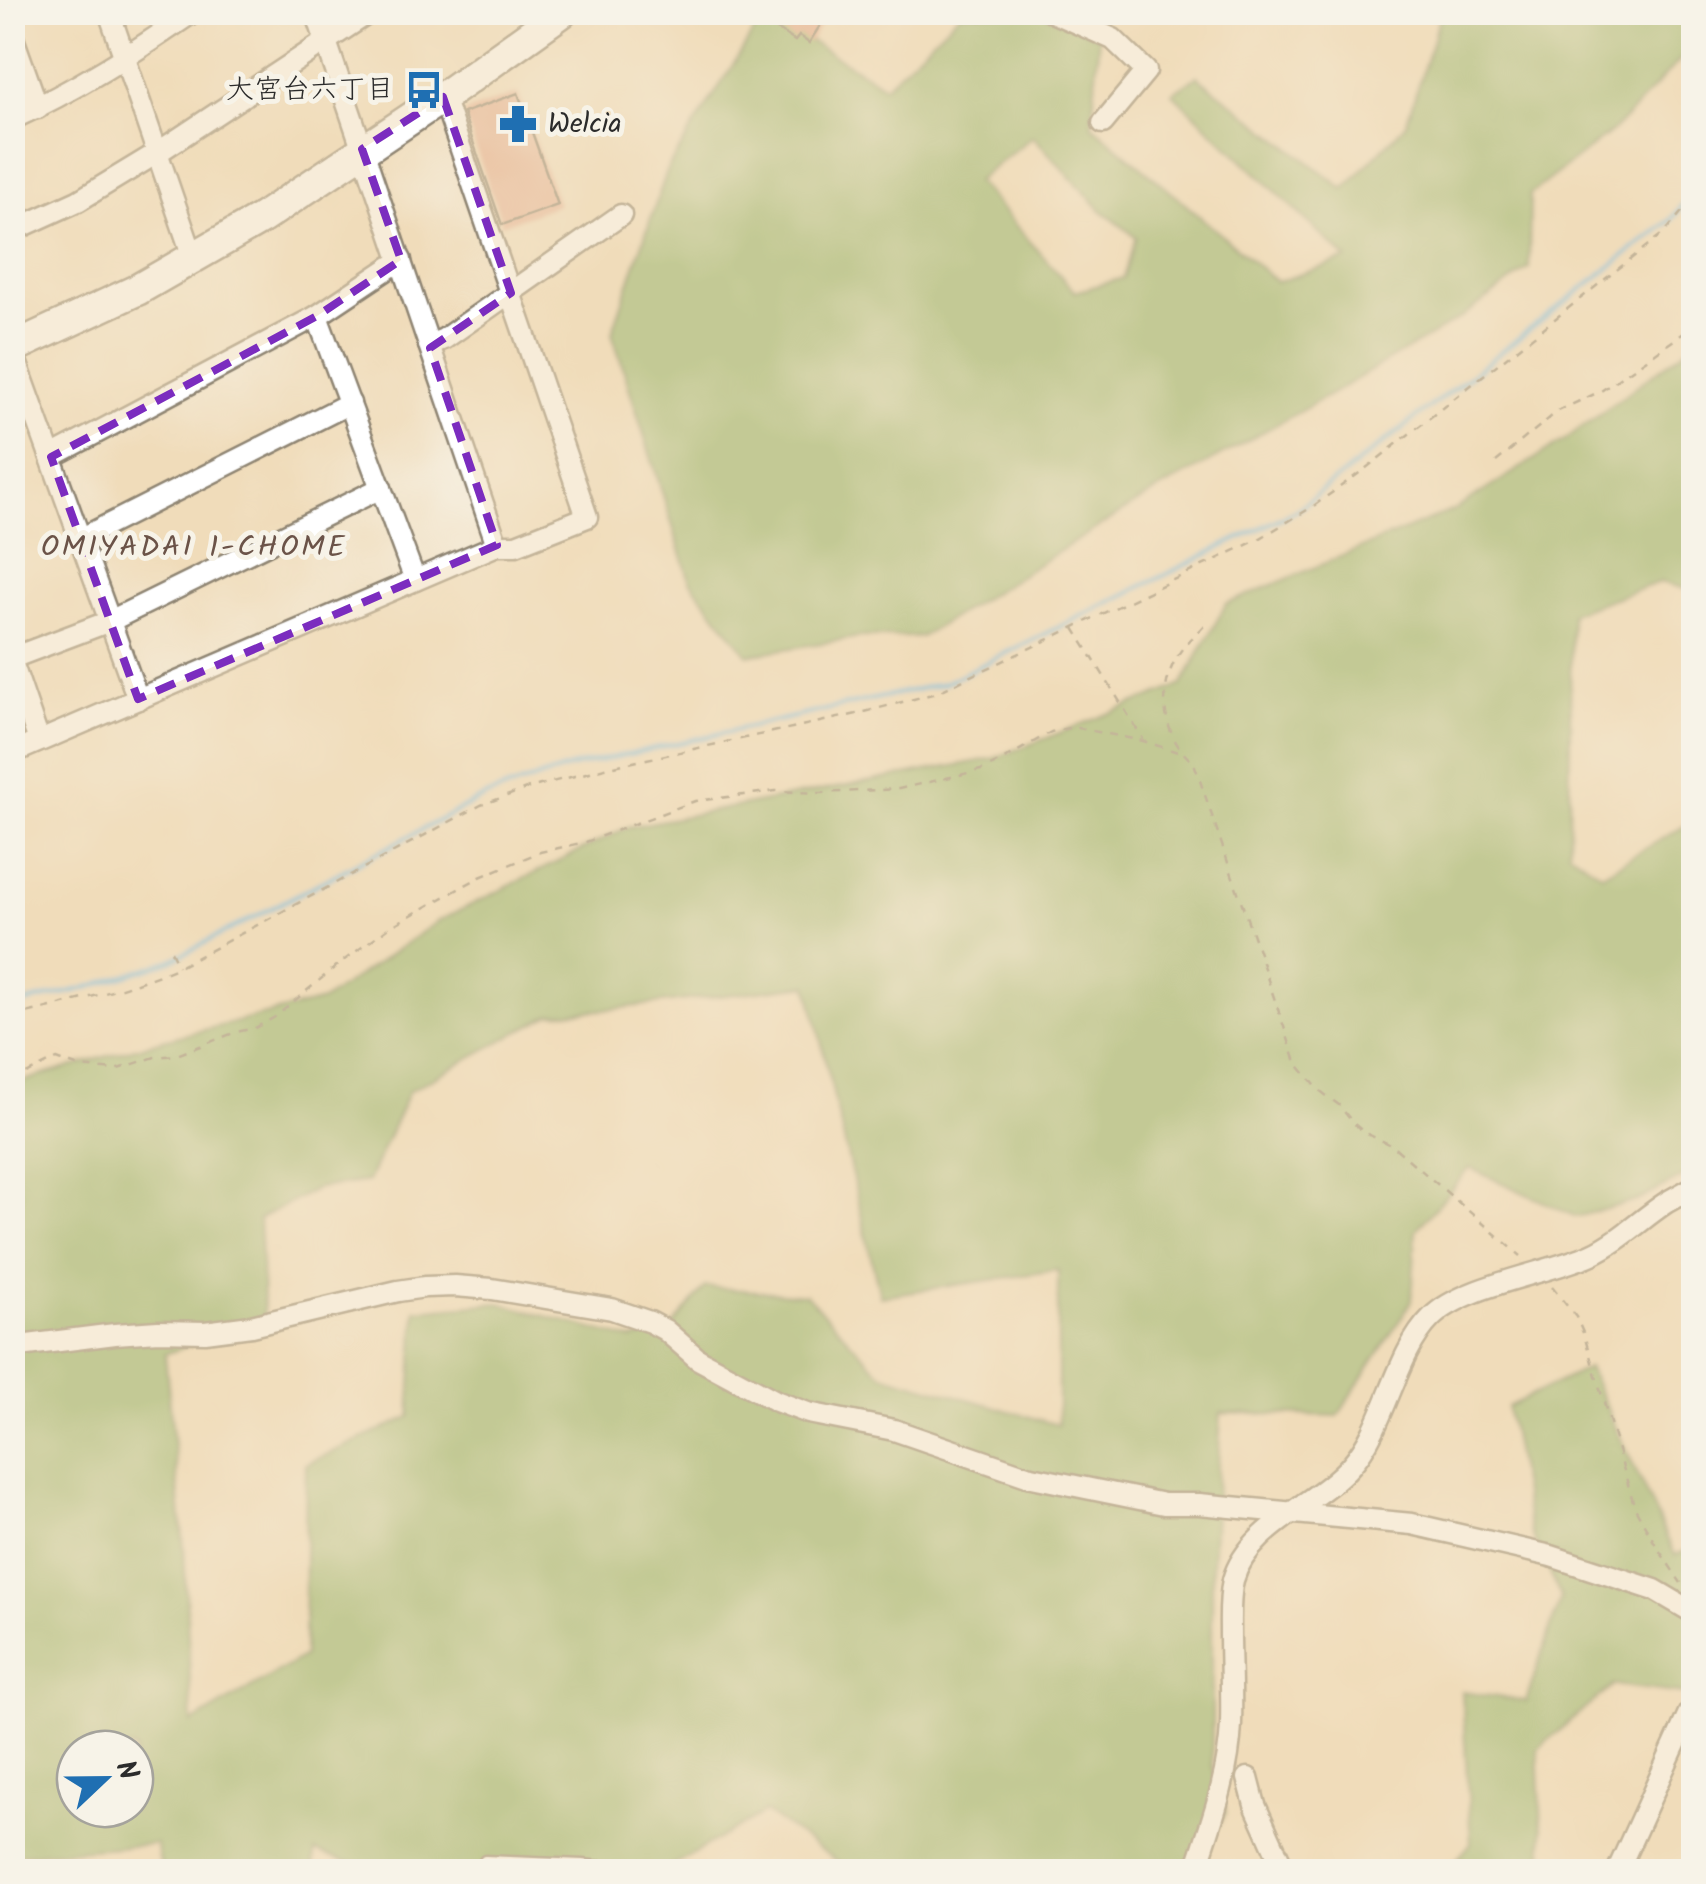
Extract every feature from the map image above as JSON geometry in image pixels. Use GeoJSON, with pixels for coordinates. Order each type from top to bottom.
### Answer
{"type":"FeatureCollection","features":[{"type":"Feature","properties":{"kind":"street"},"geometry":{"type":"LineString","coordinates":[[109,12],[194,260]]}},
{"type":"Feature","properties":{"kind":"street"},"geometry":{"type":"LineString","coordinates":[[12,119],[125,58],[192,12]]}},
{"type":"Feature","properties":{"kind":"street"},"geometry":{"type":"LineString","coordinates":[[316,12],[497,544]]}},
{"type":"Feature","properties":{"kind":"street"},"geometry":{"type":"LineString","coordinates":[[12,231],[78,201],[157,153],[370,12]]}},
{"type":"Feature","properties":{"kind":"street"},"geometry":{"type":"LineString","coordinates":[[138,699],[12,349],[194,260],[262,218],[562,12]]}},
{"type":"Feature","properties":{"kind":"street"},"geometry":{"type":"LineString","coordinates":[[1052,12],[1113,39],[1146,71],[1103,123]]}},
{"type":"Feature","properties":{"kind":"street"},"geometry":{"type":"LineString","coordinates":[[12,35],[38,108]]}},
{"type":"Feature","properties":{"kind":"street"},"geometry":{"type":"LineString","coordinates":[[12,754],[497,544],[516,545],[587,518],[443,96]]}},
{"type":"Feature","properties":{"kind":"street"},"geometry":{"type":"LineString","coordinates":[[429,345],[444,339],[621,215]]}},
{"type":"Feature","properties":{"kind":"street"},"geometry":{"type":"LineString","coordinates":[[51,457],[318,316],[401,260]]}},
{"type":"Feature","properties":{"kind":"street"},"geometry":{"type":"LineString","coordinates":[[318,316],[416,580]]}},
{"type":"Feature","properties":{"kind":"street"},"geometry":{"type":"LineString","coordinates":[[80,539],[350,402]]}},
{"type":"Feature","properties":{"kind":"street"},"geometry":{"type":"LineString","coordinates":[[40,742],[12,660],[110,621],[382,488]]}},
{"type":"Feature","properties":{"kind":"street"},"geometry":{"type":"LineString","coordinates":[[1194,1872],[1221,1793],[1228,1757],[1230,1605],[1233,1579],[1244,1555],[1257,1540],[1350,1466],[1364,1448],[1420,1330],[1444,1306],[1592,1254],[1694,1187]]}},
{"type":"Feature","properties":{"kind":"street"},"geometry":{"type":"LineString","coordinates":[[12,1347],[115,1334],[206,1332],[251,1326],[426,1288],[492,1289],[632,1316],[665,1330],[698,1359],[776,1401],[808,1412],[894,1430],[1027,1476],[1164,1504],[1412,1524],[1551,1556],[1655,1590],[1694,1614]]}},
{"type":"Feature","properties":{"kind":"street"},"geometry":{"type":"LineString","coordinates":[[1617,1872],[1690,1713],[1694,1713]]}},
{"type":"Feature","properties":{"kind":"street"},"geometry":{"type":"LineString","coordinates":[[1248,1778],[1255,1805],[1285,1872]]}},
{"type":"Feature","properties":{"kind":"lane"},"geometry":{"type":"LineString","coordinates":[[485,1860],[583,1865],[621,1872]]}},
{"type":"Feature","properties":{"kind":"path"},"geometry":{"type":"LineString","coordinates":[[12,1016],[102,995],[179,967],[481,805],[605,768],[857,714],[936,692],[1259,539],[1365,469],[1666,231],[1694,197]]}},
{"type":"Feature","properties":{"kind":"path"},"geometry":{"type":"LineString","coordinates":[[1496,462],[1558,411],[1601,391],[1694,326]]}},
{"type":"Feature","properties":{"kind":"path"},"geometry":{"type":"LineString","coordinates":[[1181,753],[1163,704],[1180,651],[1204,626]]}},
{"type":"Feature","properties":{"kind":"path"},"geometry":{"type":"LineString","coordinates":[[1074,628],[1143,740]]}},
{"type":"Feature","properties":{"kind":"path"},"geometry":{"type":"LineString","coordinates":[[12,1081],[58,1059],[78,1067],[115,1070],[255,1028],[276,1018],[388,928],[480,878],[540,852],[586,842],[695,801],[776,791],[899,789],[981,770],[1064,728],[1086,728],[1143,740],[1181,753],[1194,763],[1296,1062],[1305,1076],[1339,1105],[1352,1123],[1394,1146],[1541,1273],[1576,1317],[1635,1508],[1684,1587]]}},
{"type":"Feature","properties":{"kind":"path"},"geometry":{"type":"LineString","coordinates":[[171,951],[179,967]]}},
{"type":"Feature","properties":{"kind":"highlighted area"},"geometry":{"type":"Polygon","coordinates":[[[443,97],[511,293],[430,348],[497,545],[138,699],[51,457],[317,316],[401,260],[362,149],[443,97]]]}},
{"type":"Feature","properties":{"kind":"green space"},"geometry":{"type":"Polygon","coordinates":[[[960,13],[1041,13],[1099,36],[1092,125],[1277,282],[1347,259],[1172,93],[1197,76],[1344,189],[1406,124],[1441,13],[1618,13],[1631,26],[1647,13],[1693,13],[1693,46],[1616,128],[1530,194],[1529,268],[1462,317],[1155,492],[921,637],[860,637],[748,655],[690,581],[612,333],[668,168],[765,14],[885,86],[960,13]],[[1033,136],[976,181],[1075,292],[1123,278],[1136,237],[1101,210],[1033,136]]]}},
{"type":"Feature","properties":{"kind":"green space"},"geometry":{"type":"Polygon","coordinates":[[[1693,344],[1693,591],[1660,582],[1571,613],[1569,852],[1602,874],[1693,821],[1693,1172],[1636,1201],[1576,1217],[1470,1168],[1416,1230],[1412,1301],[1338,1416],[1221,1413],[1212,1565],[1212,1764],[1226,1812],[1191,1871],[852,1871],[765,1812],[663,1871],[374,1871],[315,1851],[314,1871],[162,1871],[156,1844],[13,1855],[13,1084],[159,1041],[322,1001],[438,921],[628,827],[995,758],[1182,685],[1226,604],[1456,509],[1566,439],[1693,344]],[[808,985],[551,1014],[409,1091],[368,1181],[318,1188],[259,1219],[264,1318],[165,1354],[184,1549],[192,1723],[304,1656],[306,1464],[410,1417],[416,1310],[499,1303],[632,1340],[670,1330],[705,1287],[806,1295],[882,1374],[1058,1425],[1058,1270],[880,1296],[808,985]]]}},
{"type":"Feature","properties":{"kind":"green space"},"geometry":{"type":"Polygon","coordinates":[[[1588,1368],[1675,1555],[1693,1548],[1693,1695],[1613,1685],[1538,1749],[1544,1871],[1446,1872],[1471,1843],[1462,1692],[1526,1701],[1561,1597],[1530,1531],[1507,1407],[1588,1368]]]}},
{"type":"Feature","properties":{"kind":"building"},"geometry":{"type":"Polygon","coordinates":[[[751,12],[814,12],[810,18],[821,24],[809,43],[799,36],[795,41],[751,12]]]}},
{"type":"Feature","properties":{"kind":"building"},"geometry":{"type":"Polygon","coordinates":[[[518,93],[558,205],[502,225],[463,113],[518,93]]]}},
{"type":"Feature","properties":{"kind":"waterway"},"geometry":{"type":"LineString","coordinates":[[12,1006],[170,961],[486,796],[567,768],[945,683],[1297,510],[1672,219],[1694,190]]}},
{"type":"Feature","properties":{"kind":"place","name":"大宮台六丁目"},"geometry":{"type":"Point","coordinates":[424,90]}},
{"type":"Feature","properties":{"kind":"place","name":"Welcia"},"geometry":{"type":"Point","coordinates":[518,124]}},
{"type":"Feature","properties":{"kind":"district","name":"OMIYADAI 1-CHOME"},"geometry":{"type":"Point","coordinates":[194,548]}}]}
